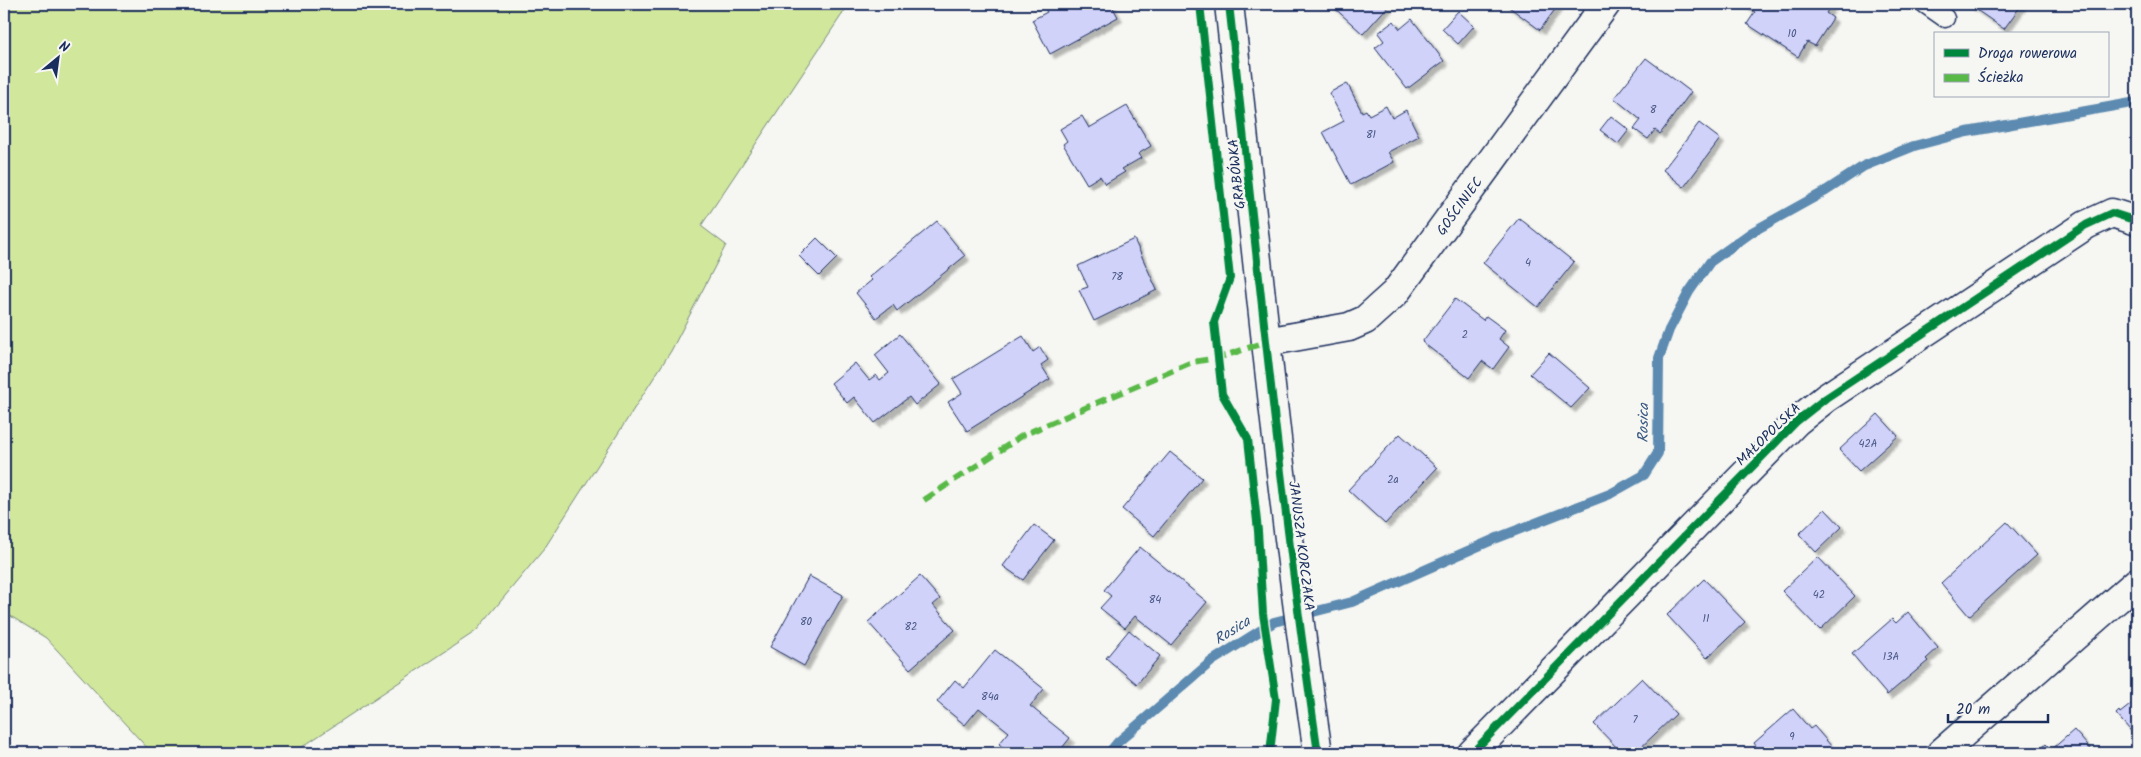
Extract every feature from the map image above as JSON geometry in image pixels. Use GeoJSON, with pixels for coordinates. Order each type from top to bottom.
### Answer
{"type":"FeatureCollection","features":[{"type":"Feature","properties":{"kind":"street","name":"GRABÓWKA"},"geometry":{"type":"LineString","coordinates":[[1229,4],[1266,342]]}},
{"type":"Feature","properties":{"kind":"street","name":"GOŚCINIEC"},"geometry":{"type":"LineString","coordinates":[[1266,342],[1349,327],[1365,320],[1382,307],[1396,293],[1606,4]]}},
{"type":"Feature","properties":{"kind":"street","name":"MAŁOPOLSKA"},"geometry":{"type":"LineString","coordinates":[[1472,753],[1797,421],[1826,398],[2086,225],[2112,213],[2137,221]]}},
{"type":"Feature","properties":{"kind":"street","name":"JANUSZA KORCZAKA"},"geometry":{"type":"LineString","coordinates":[[1266,342],[1276,441],[1318,753]]}},
{"type":"Feature","properties":{"kind":"street"},"geometry":{"type":"LineString","coordinates":[[1941,753],[2137,582]]}},
{"type":"Feature","properties":{"kind":"lane"},"geometry":{"type":"LineString","coordinates":[[1924,4],[1945,18]]}},
{"type":"Feature","properties":{"kind":"green space"},"geometry":{"type":"Polygon","coordinates":[[[4,4],[849,4],[701,226],[726,245],[671,351],[544,549],[476,631],[293,753],[152,753],[46,638],[4,612],[4,4]]]}},
{"type":"Feature","properties":{"kind":"building"},"geometry":{"type":"Polygon","coordinates":[[[1042,4],[1111,4],[1118,17],[1050,54],[1032,20],[1047,12],[1042,4]]]}},
{"type":"Feature","properties":{"kind":"building"},"geometry":{"type":"Polygon","coordinates":[[[1330,4],[1390,4],[1363,34],[1330,4]]]}},
{"type":"Feature","properties":{"kind":"building"},"geometry":{"type":"Polygon","coordinates":[[[1505,4],[1559,4],[1540,30],[1505,4]]]}},
{"type":"Feature","properties":{"kind":"building"},"geometry":{"type":"Polygon","coordinates":[[[1742,4],[1832,4],[1826,13],[1833,18],[1815,46],[1807,42],[1798,57],[1747,24],[1755,12],[1742,4]]]}},
{"type":"Feature","properties":{"kind":"building"},"geometry":{"type":"Polygon","coordinates":[[[1968,4],[2022,4],[2004,29],[1968,4]]]}},
{"type":"Feature","properties":{"kind":"building"},"geometry":{"type":"Polygon","coordinates":[[[1458,11],[1474,26],[1458,44],[1442,29],[1458,11]]]}},
{"type":"Feature","properties":{"kind":"building"},"geometry":{"type":"Polygon","coordinates":[[[1412,19],[1444,61],[1407,89],[1375,48],[1384,41],[1378,33],[1394,21],[1400,29],[1412,19]]]}},
{"type":"Feature","properties":{"kind":"building"},"geometry":{"type":"Polygon","coordinates":[[[1646,58],[1691,92],[1660,134],[1655,130],[1648,139],[1634,129],[1641,120],[1614,98],[1646,58]]]}},
{"type":"Feature","properties":{"kind":"building"},"geometry":{"type":"Polygon","coordinates":[[[1347,83],[1362,112],[1366,110],[1369,115],[1386,106],[1392,118],[1406,110],[1419,136],[1388,152],[1394,162],[1351,185],[1323,132],[1344,121],[1329,93],[1347,83]]]}},
{"type":"Feature","properties":{"kind":"building"},"geometry":{"type":"Polygon","coordinates":[[[1127,106],[1151,146],[1138,154],[1141,158],[1122,169],[1125,172],[1105,184],[1100,176],[1087,184],[1063,144],[1067,141],[1060,129],[1082,116],[1089,128],[1127,106]]]}},
{"type":"Feature","properties":{"kind":"building"},"geometry":{"type":"Polygon","coordinates":[[[1611,116],[1629,130],[1618,144],[1600,130],[1611,116]]]}},
{"type":"Feature","properties":{"kind":"building"},"geometry":{"type":"Polygon","coordinates":[[[1699,123],[1720,139],[1684,187],[1663,170],[1699,123]]]}},
{"type":"Feature","properties":{"kind":"building"},"geometry":{"type":"Polygon","coordinates":[[[1519,218],[1574,262],[1538,307],[1483,263],[1519,218]]]}},
{"type":"Feature","properties":{"kind":"building"},"geometry":{"type":"Polygon","coordinates":[[[937,221],[965,256],[897,311],[893,305],[876,318],[856,293],[872,280],[869,277],[937,221]]]}},
{"type":"Feature","properties":{"kind":"building"},"geometry":{"type":"Polygon","coordinates":[[[817,238],[837,258],[819,276],[799,256],[817,238]]]}},
{"type":"Feature","properties":{"kind":"building"},"geometry":{"type":"Polygon","coordinates":[[[1134,239],[1157,290],[1094,321],[1079,290],[1088,287],[1078,266],[1134,239]]]}},
{"type":"Feature","properties":{"kind":"building"},"geometry":{"type":"Polygon","coordinates":[[[1455,299],[1483,320],[1486,316],[1505,330],[1499,339],[1509,347],[1493,369],[1482,361],[1469,378],[1422,342],[1455,299]]]}},
{"type":"Feature","properties":{"kind":"building"},"geometry":{"type":"Polygon","coordinates":[[[900,334],[941,384],[915,405],[909,397],[875,423],[854,397],[847,403],[831,383],[855,363],[869,380],[876,375],[880,380],[889,373],[875,355],[900,334]]]}},
{"type":"Feature","properties":{"kind":"building"},"geometry":{"type":"Polygon","coordinates":[[[1023,336],[1033,352],[1040,347],[1048,360],[1041,365],[1050,379],[967,431],[948,402],[962,393],[953,379],[1023,336]]]}},
{"type":"Feature","properties":{"kind":"building"},"geometry":{"type":"Polygon","coordinates":[[[1549,353],[1590,388],[1571,408],[1530,374],[1549,353]]]}},
{"type":"Feature","properties":{"kind":"building"},"geometry":{"type":"Polygon","coordinates":[[[1878,414],[1898,436],[1859,471],[1839,450],[1878,414]]]}},
{"type":"Feature","properties":{"kind":"building"},"geometry":{"type":"Polygon","coordinates":[[[1400,434],[1437,468],[1385,524],[1348,490],[1400,434]]]}},
{"type":"Feature","properties":{"kind":"building"},"geometry":{"type":"Polygon","coordinates":[[[1170,452],[1202,478],[1154,536],[1122,509],[1170,452]]]}},
{"type":"Feature","properties":{"kind":"building"},"geometry":{"type":"Polygon","coordinates":[[[1825,509],[1842,527],[1816,552],[1799,534],[1825,509]]]}},
{"type":"Feature","properties":{"kind":"building"},"geometry":{"type":"Polygon","coordinates":[[[2007,522],[2037,555],[1969,616],[1941,583],[2007,522]]]}},
{"type":"Feature","properties":{"kind":"building"},"geometry":{"type":"Polygon","coordinates":[[[1034,525],[1054,540],[1023,580],[1003,566],[1034,525]]]}},
{"type":"Feature","properties":{"kind":"building"},"geometry":{"type":"Polygon","coordinates":[[[1140,547],[1207,602],[1171,645],[1135,616],[1125,628],[1100,608],[1111,596],[1104,590],[1140,547]]]}},
{"type":"Feature","properties":{"kind":"building"},"geometry":{"type":"Polygon","coordinates":[[[1818,557],[1855,596],[1820,630],[1782,591],[1818,557]]]}},
{"type":"Feature","properties":{"kind":"building"},"geometry":{"type":"Polygon","coordinates":[[[809,576],[843,595],[804,666],[770,647],[809,576]]]}},
{"type":"Feature","properties":{"kind":"building"},"geometry":{"type":"Polygon","coordinates":[[[920,576],[940,599],[933,605],[955,630],[910,669],[868,622],[920,576]]]}},
{"type":"Feature","properties":{"kind":"building"},"geometry":{"type":"Polygon","coordinates":[[[1704,579],[1745,622],[1707,658],[1667,615],[1704,579]]]}},
{"type":"Feature","properties":{"kind":"building"},"geometry":{"type":"Polygon","coordinates":[[[1908,612],[1938,648],[1926,659],[1928,661],[1887,695],[1852,654],[1892,619],[1896,623],[1908,612]]]}},
{"type":"Feature","properties":{"kind":"building"},"geometry":{"type":"Polygon","coordinates":[[[1129,630],[1160,656],[1137,684],[1106,658],[1129,630]]]}},
{"type":"Feature","properties":{"kind":"building"},"geometry":{"type":"Polygon","coordinates":[[[995,650],[1044,689],[1030,706],[1070,738],[1058,753],[1010,753],[999,744],[1009,732],[979,708],[965,725],[937,702],[955,680],[964,688],[995,650]]]}},
{"type":"Feature","properties":{"kind":"building"},"geometry":{"type":"Polygon","coordinates":[[[1642,678],[1676,714],[1635,753],[1622,753],[1594,724],[1642,678]]]}},
{"type":"Feature","properties":{"kind":"building"},"geometry":{"type":"Polygon","coordinates":[[[2134,702],[2137,703],[2137,738],[2116,714],[2134,702]]]}},
{"type":"Feature","properties":{"kind":"building"},"geometry":{"type":"Polygon","coordinates":[[[1793,709],[1810,729],[1814,726],[1832,747],[1825,753],[1755,753],[1752,749],[1756,746],[1754,743],[1793,709]]]}},
{"type":"Feature","properties":{"kind":"building"},"geometry":{"type":"Polygon","coordinates":[[[2074,730],[2094,753],[2036,753],[2046,744],[2051,750],[2074,730]]]}},
{"type":"Feature","properties":{"kind":"waterway","name":"Rosica"},"geometry":{"type":"LineString","coordinates":[[1109,753],[1118,742],[1212,661],[1274,622],[1352,602],[1497,538],[1610,494],[1644,475],[1658,453],[1659,358],[1669,330],[1689,292],[1710,262],[1752,232],[1824,192],[1864,166],[1914,146],[1967,132],[2137,102]]}},
{"type":"Feature","properties":{"kind":"marked path"},"geometry":{"type":"LineString","coordinates":[[924,500],[1025,434],[1192,362],[1218,358],[1266,342]]}},
{"type":"Feature","properties":{"kind":"cycle path"},"geometry":{"type":"LineString","coordinates":[[1200,4],[1230,278],[1214,322],[1222,394],[1248,439],[1258,531],[1263,614],[1276,699],[1270,753]]}},
{"type":"Feature","properties":{"kind":"cycle path"},"geometry":{"type":"LineString","coordinates":[[1229,4],[1292,566],[1318,753]]}},
{"type":"Feature","properties":{"kind":"cycle path"},"geometry":{"type":"LineString","coordinates":[[1472,753],[1797,421],[1826,398],[2086,225],[2112,213],[2137,221]]}}]}
